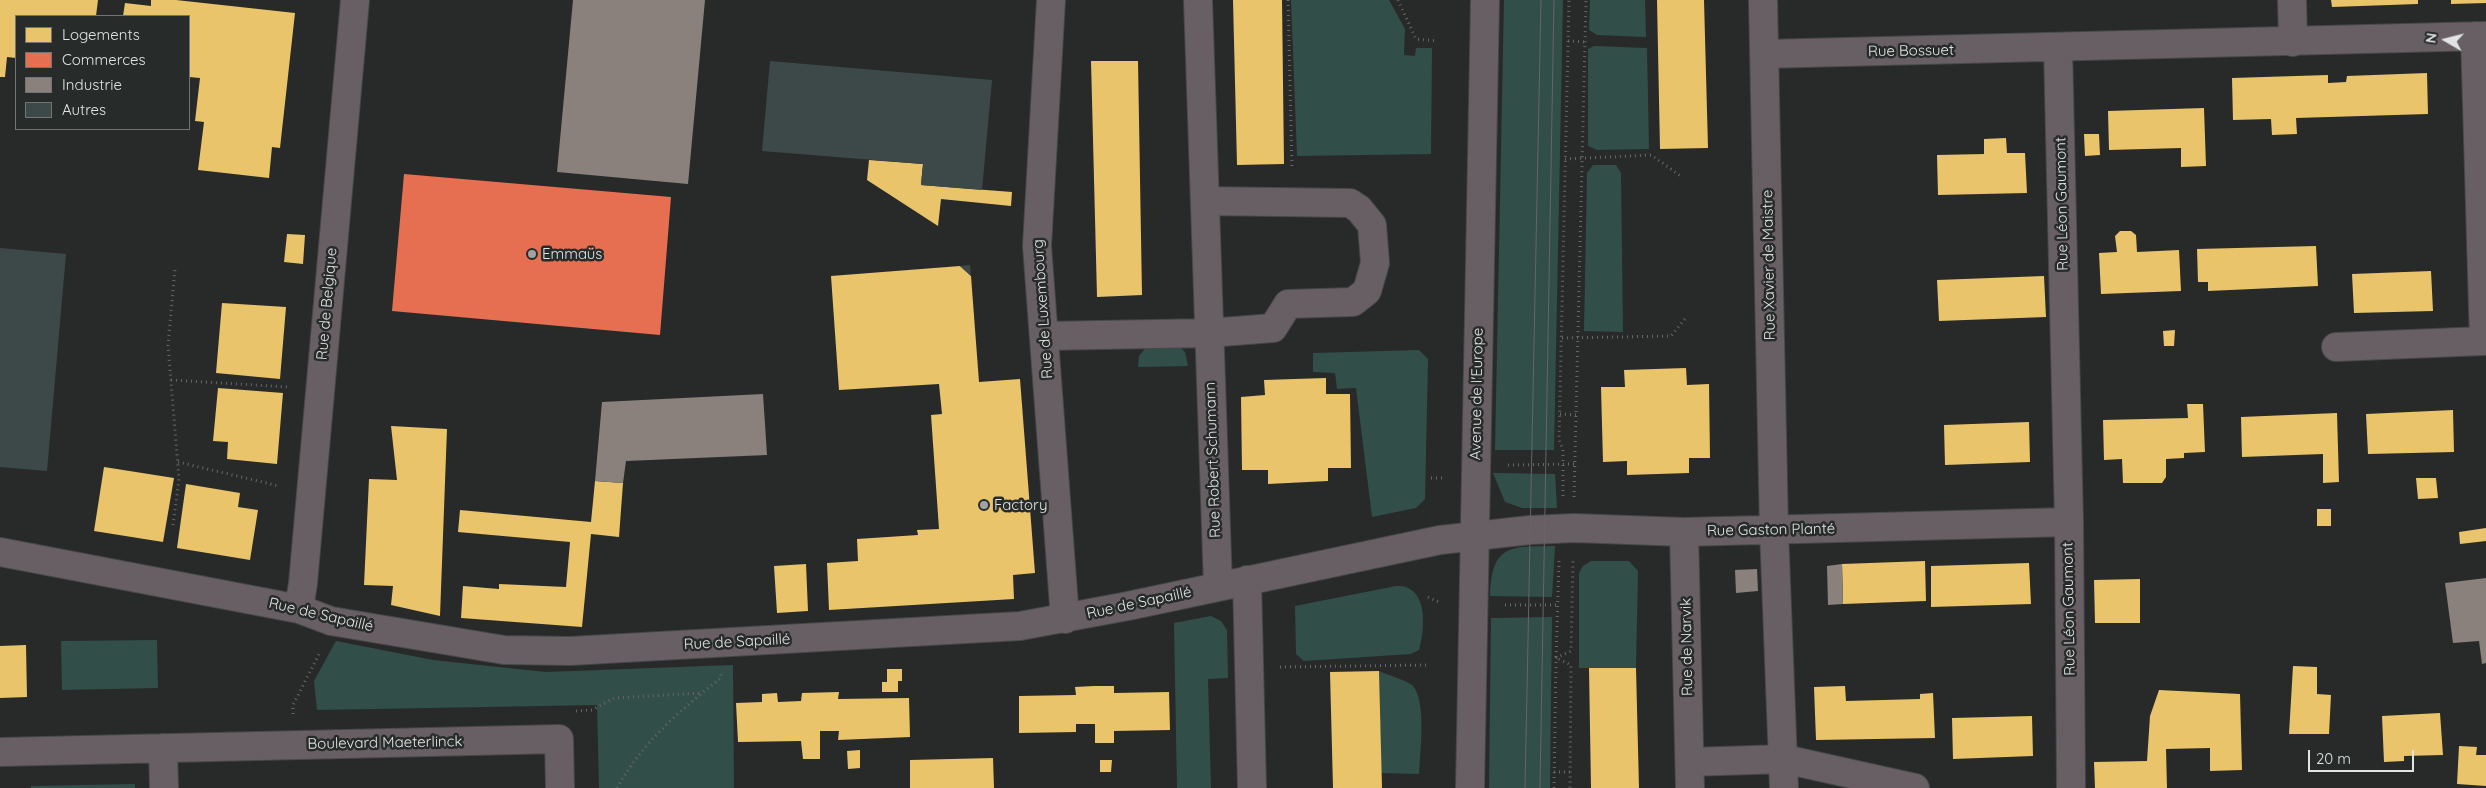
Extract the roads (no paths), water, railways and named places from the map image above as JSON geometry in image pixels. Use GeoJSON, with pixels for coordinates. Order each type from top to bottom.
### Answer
{"type":"FeatureCollection","features":[{"type":"Feature","properties":{"kind":"street","name":"Rue de Belgique"},"geometry":{"type":"LineString","coordinates":[[299,609],[356,0]]}},
{"type":"Feature","properties":{"kind":"street","name":"Rue de Luxembourg"},"geometry":{"type":"LineString","coordinates":[[1052,0],[1037,246],[1065,619]]}},
{"type":"Feature","properties":{"kind":"street","name":"Rue Robert Schumann"},"geometry":{"type":"LineString","coordinates":[[1198,0],[1218,586]]}},
{"type":"Feature","properties":{"kind":"street","name":"Avenue de l'Europe"},"geometry":{"type":"LineString","coordinates":[[1470,788],[1484,0]]}},
{"type":"Feature","properties":{"kind":"street","name":"Rue Xavier de Maistre"},"geometry":{"type":"LineString","coordinates":[[1763,0],[1774,530]]}},
{"type":"Feature","properties":{"kind":"street"},"geometry":{"type":"LineString","coordinates":[[2292,0],[2293,42]]}},
{"type":"Feature","properties":{"kind":"street"},"geometry":{"type":"LineString","coordinates":[[2058,48],[2480,36],[2484,342],[2336,347]]}},
{"type":"Feature","properties":{"kind":"street","name":"Rue Bossuet"},"geometry":{"type":"LineString","coordinates":[[1764,54],[2058,48]]}},
{"type":"Feature","properties":{"kind":"street","name":"Rue Léon Gaumont"},"geometry":{"type":"LineString","coordinates":[[2058,48],[2069,522],[2071,788]]}},
{"type":"Feature","properties":{"kind":"street"},"geometry":{"type":"LineString","coordinates":[[1044,336],[1209,333],[1273,328],[1288,304],[1353,302],[1367,291],[1375,263],[1372,225],[1360,209],[1350,203],[1205,201]]}},
{"type":"Feature","properties":{"kind":"street","name":"Rue Gaston Planté"},"geometry":{"type":"LineString","coordinates":[[1474,535],[1565,528],[1684,532],[2069,522]]}},
{"type":"Feature","properties":{"kind":"street"},"geometry":{"type":"LineString","coordinates":[[1774,530],[1784,788]]}},
{"type":"Feature","properties":{"kind":"street","name":"Rue de Narvik"},"geometry":{"type":"LineString","coordinates":[[1684,532],[1690,775],[1784,760],[1915,788]]}},
{"type":"Feature","properties":{"kind":"street","name":"Rue de Sapaillé"},"geometry":{"type":"LineString","coordinates":[[0,552],[299,609],[332,621],[504,650],[570,651],[1020,626],[1065,619],[1247,580],[1474,535]]}},
{"type":"Feature","properties":{"kind":"street"},"geometry":{"type":"LineString","coordinates":[[1247,580],[1252,788]]}},
{"type":"Feature","properties":{"kind":"street","name":"Boulevard Maeterlinck"},"geometry":{"type":"LineString","coordinates":[[0,752],[559,739],[560,788]]}},
{"type":"Feature","properties":{"kind":"street"},"geometry":{"type":"LineString","coordinates":[[163,748],[164,788]]}},
{"type":"Feature","properties":{"kind":"tram line"},"geometry":{"type":"LineString","coordinates":[[1525,788],[1541,0]]}},
{"type":"Feature","properties":{"kind":"tram line"},"geometry":{"type":"LineString","coordinates":[[1540,788],[1554,0]]}},
{"type":"Feature","properties":{"kind":"place","name":"Emmaüs"},"geometry":{"type":"Point","coordinates":[532,254]}},
{"type":"Feature","properties":{"kind":"place","name":"Factory"},"geometry":{"type":"Point","coordinates":[984,505]}}]}
